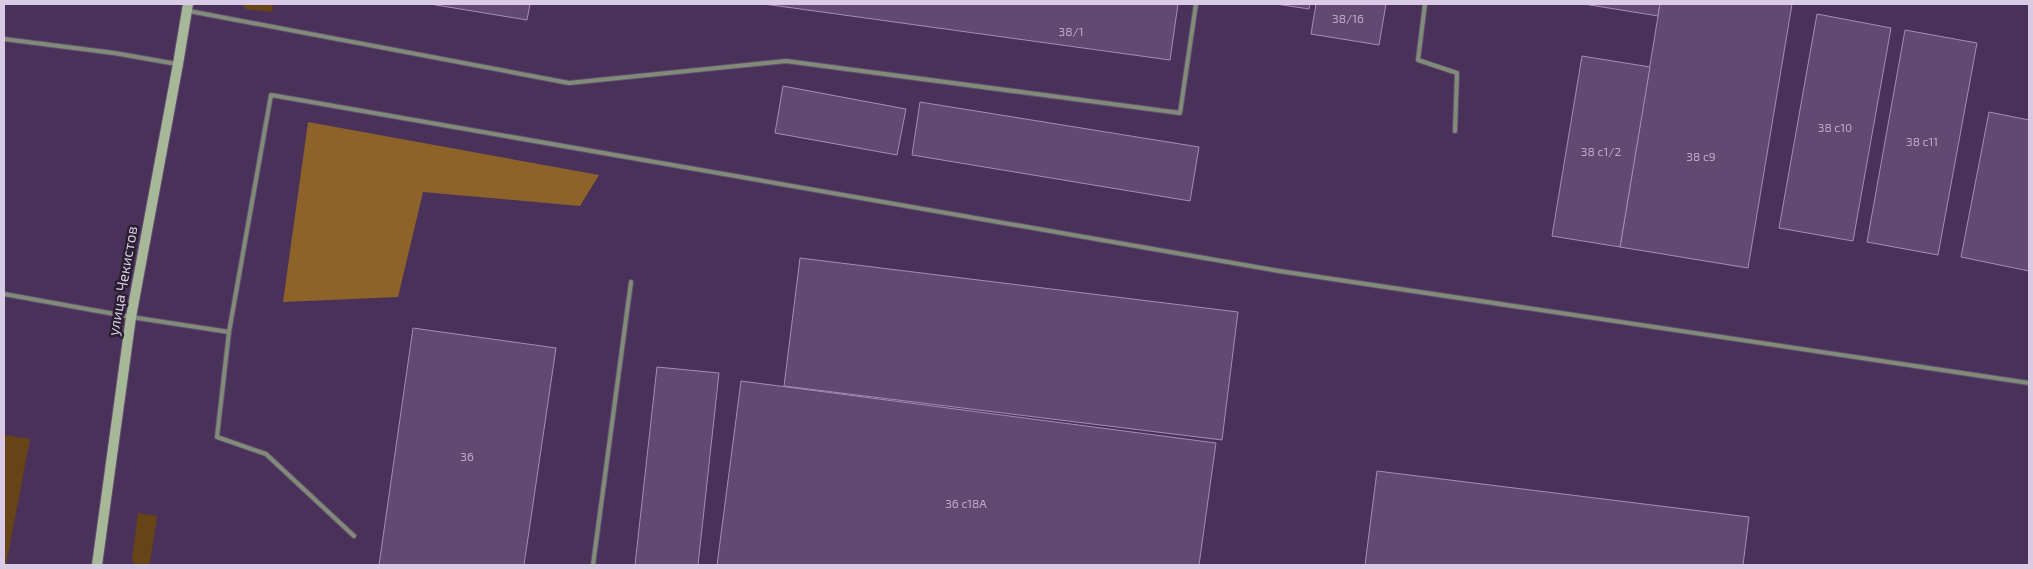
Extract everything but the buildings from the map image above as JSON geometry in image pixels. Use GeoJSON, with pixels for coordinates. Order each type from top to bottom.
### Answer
{"type":"FeatureCollection","features":[{"type":"Feature","properties":{"kind":"main road","name":"улица Чекистов"},"geometry":{"type":"LineString","coordinates":[[97,565],[131,317],[187,7]]}},
{"type":"Feature","properties":{"kind":"lane"},"geometry":{"type":"LineString","coordinates":[[187,7],[570,83],[786,60],[1180,113],[1196,4]]}},
{"type":"Feature","properties":{"kind":"lane"},"geometry":{"type":"LineString","coordinates":[[1425,4],[1418,60],[1457,73],[1455,131]]}},
{"type":"Feature","properties":{"kind":"lane"},"geometry":{"type":"LineString","coordinates":[[4,39],[114,53],[178,64]]}},
{"type":"Feature","properties":{"kind":"lane"},"geometry":{"type":"LineString","coordinates":[[354,536],[266,454],[217,437],[229,332],[271,95],[1279,271],[2029,383]]}},
{"type":"Feature","properties":{"kind":"lane"},"geometry":{"type":"LineString","coordinates":[[593,565],[631,282]]}},
{"type":"Feature","properties":{"kind":"lane"},"geometry":{"type":"LineString","coordinates":[[4,294],[131,317],[229,332]]}},
{"type":"Feature","properties":{"kind":"shaded area"},"geometry":{"type":"Polygon","coordinates":[[[242,4],[273,4],[272,12],[246,9],[242,4]]]}},
{"type":"Feature","properties":{"kind":"shaded area"},"geometry":{"type":"Polygon","coordinates":[[[308,122],[599,175],[580,206],[423,192],[398,297],[283,302],[308,122]]]}},
{"type":"Feature","properties":{"kind":"shaded area"},"geometry":{"type":"Polygon","coordinates":[[[4,435],[30,439],[6,565],[4,565],[4,435]]]}},
{"type":"Feature","properties":{"kind":"shaded area"},"geometry":{"type":"Polygon","coordinates":[[[138,513],[157,516],[148,565],[135,565],[132,560],[138,513]]]}}]}
